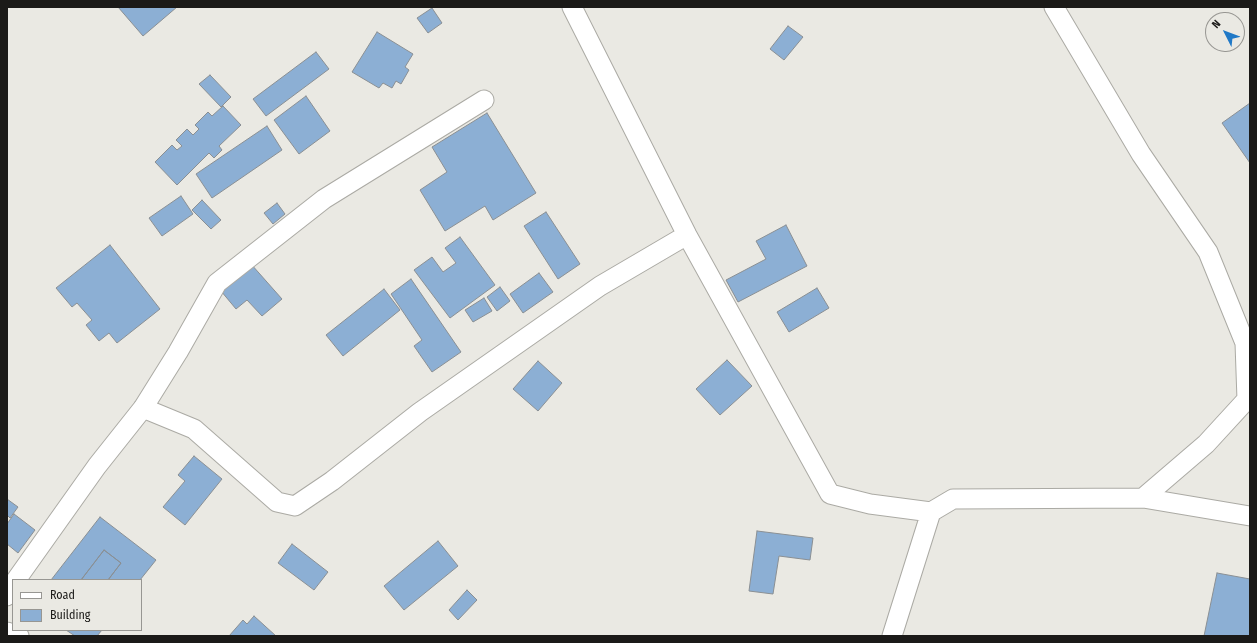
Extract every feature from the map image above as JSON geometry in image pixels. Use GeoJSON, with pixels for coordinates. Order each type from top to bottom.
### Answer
{"type":"FeatureCollection","features":[{"type":"Feature","properties":{"kind":"street"},"geometry":{"type":"LineString","coordinates":[[572,7],[687,234],[830,494],[870,504],[931,512],[953,499],[1143,498],[1250,516]]}},
{"type":"Feature","properties":{"kind":"street"},"geometry":{"type":"LineString","coordinates":[[1054,7],[1141,154],[1208,252],[1245,343],[1248,398],[1206,444],[1143,498]]}},
{"type":"Feature","properties":{"kind":"street"},"geometry":{"type":"LineString","coordinates":[[17,579],[97,466],[143,408],[178,352],[217,283],[324,199],[484,100]]}},
{"type":"Feature","properties":{"kind":"street"},"geometry":{"type":"LineString","coordinates":[[143,408],[194,429],[277,502],[295,506],[332,481],[420,412],[600,286],[687,234]]}},
{"type":"Feature","properties":{"kind":"street"},"geometry":{"type":"LineString","coordinates":[[892,636],[931,512]]}},
{"type":"Feature","properties":{"kind":"street"},"geometry":{"type":"LineString","coordinates":[[7,596],[12,587]]}},
{"type":"Feature","properties":{"kind":"street"},"geometry":{"type":"LineString","coordinates":[[7,632],[19,636]]}},
{"type":"Feature","properties":{"kind":"building"},"geometry":{"type":"Polygon","coordinates":[[[118,7],[177,7],[143,36],[118,7]]]}},
{"type":"Feature","properties":{"kind":"building"},"geometry":{"type":"Polygon","coordinates":[[[432,8],[442,23],[428,33],[417,18],[432,8]]]}},
{"type":"Feature","properties":{"kind":"building"},"geometry":{"type":"Polygon","coordinates":[[[788,26],[803,37],[784,60],[770,49],[788,26]]]}},
{"type":"Feature","properties":{"kind":"building"},"geometry":{"type":"Polygon","coordinates":[[[377,32],[413,54],[405,67],[409,70],[401,84],[396,81],[392,88],[383,83],[379,88],[352,72],[377,32]]]}},
{"type":"Feature","properties":{"kind":"building"},"geometry":{"type":"Polygon","coordinates":[[[316,52],[329,69],[266,116],[253,99],[316,52]]]}},
{"type":"Feature","properties":{"kind":"building"},"geometry":{"type":"Polygon","coordinates":[[[210,75],[231,97],[221,107],[199,84],[210,75]]]}},
{"type":"Feature","properties":{"kind":"building"},"geometry":{"type":"Polygon","coordinates":[[[306,96],[330,131],[299,154],[274,120],[306,96]]]}},
{"type":"Feature","properties":{"kind":"building"},"geometry":{"type":"Polygon","coordinates":[[[1250,103],[1250,163],[1222,123],[1250,103]]]}},
{"type":"Feature","properties":{"kind":"building"},"geometry":{"type":"Polygon","coordinates":[[[223,106],[241,125],[219,146],[222,150],[214,158],[209,153],[177,185],[155,162],[172,145],[177,150],[182,146],[176,140],[187,129],[193,135],[199,129],[195,125],[208,112],[212,116],[223,106]]]}},
{"type":"Feature","properties":{"kind":"building"},"geometry":{"type":"Polygon","coordinates":[[[487,113],[536,193],[493,220],[485,206],[445,231],[420,190],[447,172],[432,147],[487,113]]]}},
{"type":"Feature","properties":{"kind":"building"},"geometry":{"type":"Polygon","coordinates":[[[267,126],[282,150],[212,198],[196,174],[267,126]]]}},
{"type":"Feature","properties":{"kind":"building"},"geometry":{"type":"Polygon","coordinates":[[[181,196],[193,214],[162,236],[149,218],[181,196]]]}},
{"type":"Feature","properties":{"kind":"building"},"geometry":{"type":"Polygon","coordinates":[[[202,200],[221,220],[211,229],[192,210],[202,200]]]}},
{"type":"Feature","properties":{"kind":"building"},"geometry":{"type":"Polygon","coordinates":[[[277,203],[285,214],[273,224],[264,213],[277,203]]]}},
{"type":"Feature","properties":{"kind":"building"},"geometry":{"type":"Polygon","coordinates":[[[546,212],[580,264],[558,279],[524,226],[546,212]]]}},
{"type":"Feature","properties":{"kind":"building"},"geometry":{"type":"Polygon","coordinates":[[[786,225],[807,266],[738,302],[726,280],[766,259],[756,241],[786,225]]]}},
{"type":"Feature","properties":{"kind":"building"},"geometry":{"type":"Polygon","coordinates":[[[460,237],[495,285],[450,318],[414,270],[432,257],[443,272],[456,263],[445,248],[460,237]]]}},
{"type":"Feature","properties":{"kind":"building"},"geometry":{"type":"Polygon","coordinates":[[[110,245],[160,309],[117,343],[109,333],[99,341],[86,325],[92,320],[77,303],[72,307],[56,288],[110,245]]]}},
{"type":"Feature","properties":{"kind":"building"},"geometry":{"type":"Polygon","coordinates":[[[251,264],[282,299],[262,316],[247,300],[236,309],[221,291],[251,264]]]}},
{"type":"Feature","properties":{"kind":"building"},"geometry":{"type":"Polygon","coordinates":[[[539,273],[553,292],[523,313],[510,294],[539,273]]]}},
{"type":"Feature","properties":{"kind":"building"},"geometry":{"type":"Polygon","coordinates":[[[411,279],[461,352],[432,372],[414,346],[422,340],[391,294],[411,279]]]}},
{"type":"Feature","properties":{"kind":"building"},"geometry":{"type":"Polygon","coordinates":[[[500,287],[510,301],[497,311],[487,297],[500,287]]]}},
{"type":"Feature","properties":{"kind":"building"},"geometry":{"type":"Polygon","coordinates":[[[817,288],[829,308],[789,332],[777,312],[817,288]]]}},
{"type":"Feature","properties":{"kind":"building"},"geometry":{"type":"Polygon","coordinates":[[[384,289],[400,310],[343,356],[326,335],[384,289]]]}},
{"type":"Feature","properties":{"kind":"building"},"geometry":{"type":"Polygon","coordinates":[[[484,298],[492,311],[473,322],[465,310],[484,298]]]}},
{"type":"Feature","properties":{"kind":"building"},"geometry":{"type":"Polygon","coordinates":[[[727,360],[752,386],[720,415],[696,389],[727,360]]]}},
{"type":"Feature","properties":{"kind":"building"},"geometry":{"type":"Polygon","coordinates":[[[538,361],[562,383],[538,411],[513,389],[538,361]]]}},
{"type":"Feature","properties":{"kind":"building"},"geometry":{"type":"Polygon","coordinates":[[[194,456],[222,479],[185,525],[163,507],[185,481],[178,475],[194,456]]]}},
{"type":"Feature","properties":{"kind":"building"},"geometry":{"type":"Polygon","coordinates":[[[7,499],[18,507],[10,518],[7,515],[7,499]]]}},
{"type":"Feature","properties":{"kind":"building"},"geometry":{"type":"Polygon","coordinates":[[[14,514],[35,530],[18,553],[7,544],[7,524],[14,514]]]}},
{"type":"Feature","properties":{"kind":"building"},"geometry":{"type":"Polygon","coordinates":[[[100,517],[156,560],[141,579],[109,579],[121,563],[104,550],[82,579],[52,579],[100,517]]]}},
{"type":"Feature","properties":{"kind":"building"},"geometry":{"type":"Polygon","coordinates":[[[757,531],[813,538],[810,560],[779,556],[773,594],[749,591],[757,531]]]}},
{"type":"Feature","properties":{"kind":"building"},"geometry":{"type":"Polygon","coordinates":[[[438,541],[458,566],[404,610],[384,586],[438,541]]]}},
{"type":"Feature","properties":{"kind":"building"},"geometry":{"type":"Polygon","coordinates":[[[292,544],[328,572],[314,590],[278,563],[292,544]]]}},
{"type":"Feature","properties":{"kind":"building"},"geometry":{"type":"Polygon","coordinates":[[[104,550],[121,563],[109,579],[82,579],[104,550]]]}},
{"type":"Feature","properties":{"kind":"building"},"geometry":{"type":"Polygon","coordinates":[[[1217,573],[1250,579],[1250,636],[1204,636],[1217,573]]]}},
{"type":"Feature","properties":{"kind":"building"},"geometry":{"type":"Polygon","coordinates":[[[467,590],[477,600],[458,620],[449,610],[467,590]]]}},
{"type":"Feature","properties":{"kind":"building"},"geometry":{"type":"Polygon","coordinates":[[[254,616],[276,636],[229,636],[243,620],[247,624],[254,616]]]}},
{"type":"Feature","properties":{"kind":"building"},"geometry":{"type":"Polygon","coordinates":[[[68,631],[101,631],[97,636],[75,636],[68,631]]]}}]}
